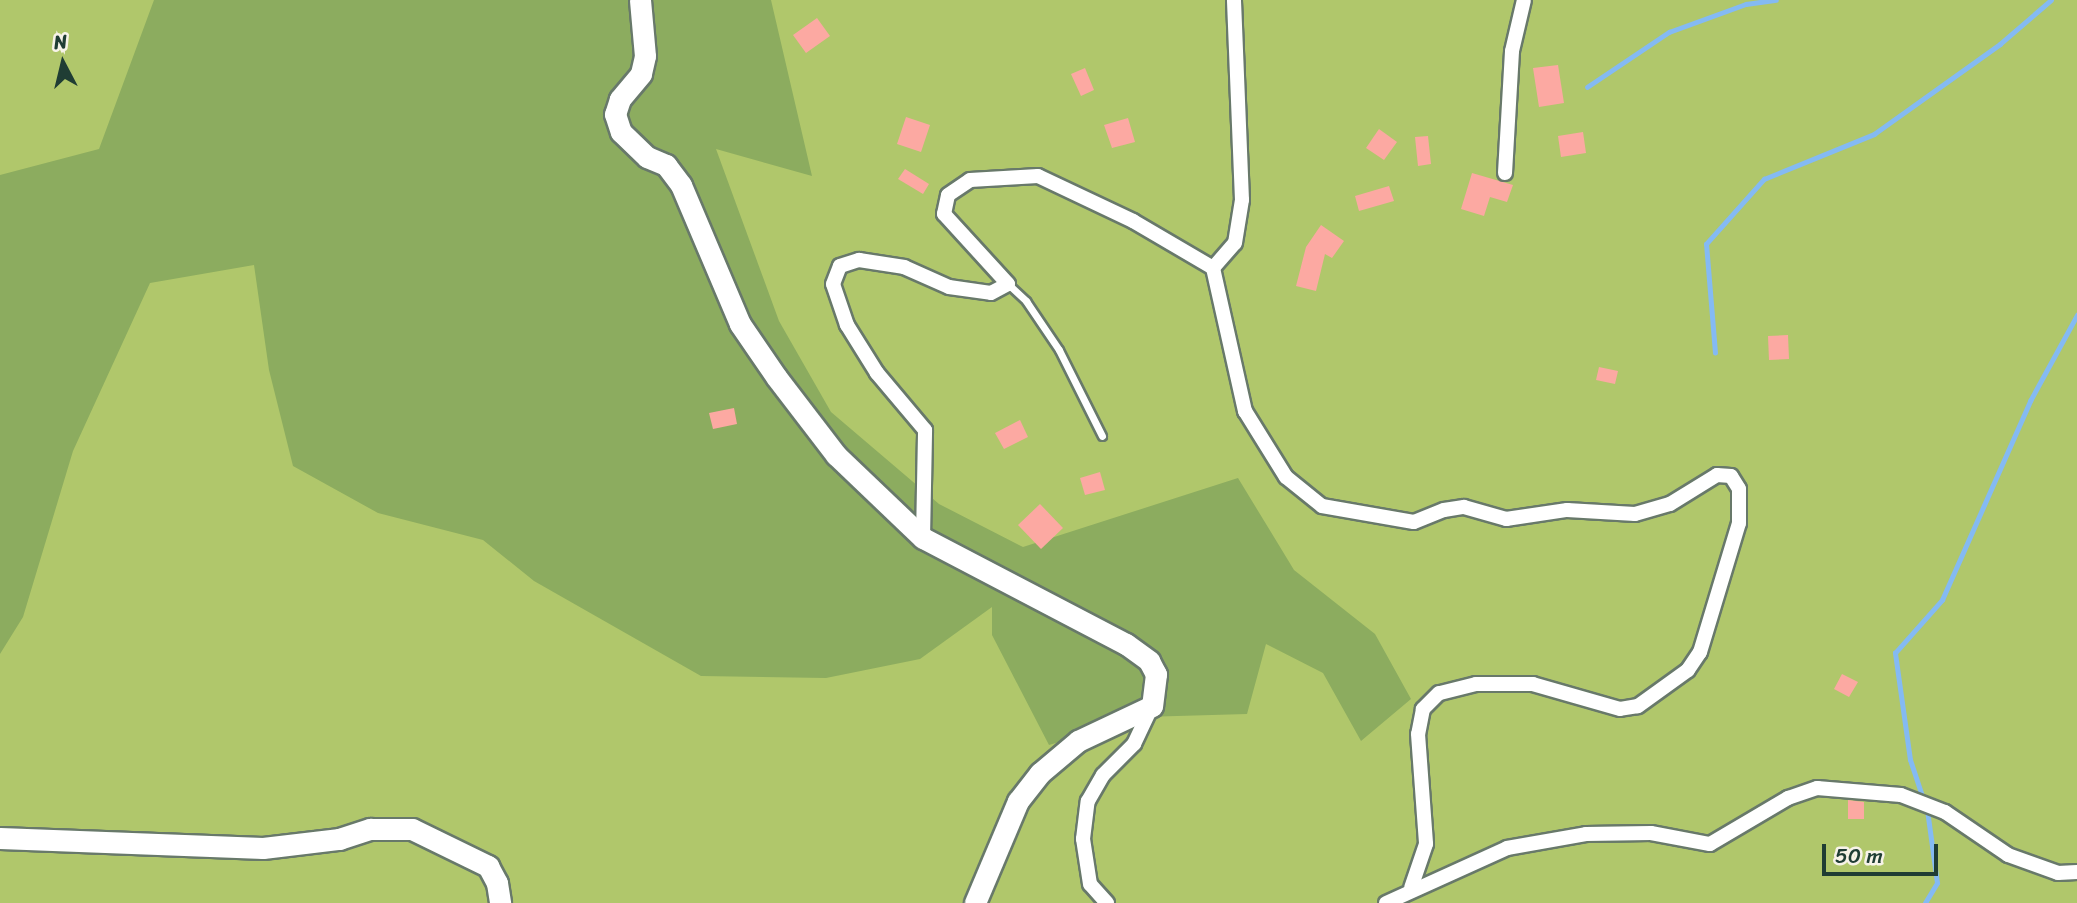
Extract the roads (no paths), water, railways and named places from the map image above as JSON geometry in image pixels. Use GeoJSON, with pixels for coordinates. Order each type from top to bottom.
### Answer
{"type":"FeatureCollection","features":[{"type":"Feature","properties":{"kind":"street"},"geometry":{"type":"LineString","coordinates":[[640,0],[645,56],[641,74],[618,106],[621,132],[647,157],[666,165],[681,185],[740,324],[777,378],[836,455],[923,538],[1126,644],[1149,661],[1156,674],[1152,706],[1133,744],[1103,775],[1088,801],[1083,839],[1090,884],[1107,903]]}},
{"type":"Feature","properties":{"kind":"street"},"geometry":{"type":"LineString","coordinates":[[1213,268],[1235,243],[1242,200],[1234,0]]}},
{"type":"Feature","properties":{"kind":"street"},"geometry":{"type":"LineString","coordinates":[[1505,173],[1513,51],[1524,0]]}},
{"type":"Feature","properties":{"kind":"street"},"geometry":{"type":"LineString","coordinates":[[923,538],[925,430],[877,373],[847,325],[833,284],[841,266],[859,260],[904,267],[949,287],[991,293],[1007,284],[944,214],[948,195],[970,180],[1038,176],[1133,221],[1213,268],[1245,411],[1286,477],[1322,506],[1414,522],[1444,510],[1464,507],[1506,519],[1567,510],[1635,514],[1670,504],[1717,475],[1731,476],[1739,489],[1739,523],[1700,652],[1688,670],[1638,706],[1620,709],[1533,684],[1476,684],[1439,694],[1423,709],[1418,734],[1426,844],[1411,888]]}},
{"type":"Feature","properties":{"kind":"street"},"geometry":{"type":"LineString","coordinates":[[975,903],[999,836],[1018,800],[1040,773],[1078,741],[1152,706]]}},
{"type":"Feature","properties":{"kind":"street"},"geometry":{"type":"LineString","coordinates":[[1386,903],[1411,888],[1507,848],[1586,834],[1651,833],[1710,844],[1788,798],[1816,788],[1901,795],[1945,812],[2008,855],[2059,873],[2077,872]]}},
{"type":"Feature","properties":{"kind":"street"},"geometry":{"type":"LineString","coordinates":[[0,838],[263,848],[339,839],[370,829],[412,829],[488,866],[497,883],[500,903]]}},
{"type":"Feature","properties":{"kind":"lane"},"geometry":{"type":"LineString","coordinates":[[1007,284],[1026,301],[1059,349],[1102,436]]}},
{"type":"Feature","properties":{"kind":"waterway"},"geometry":{"type":"LineString","coordinates":[[1587,87],[1669,32],[1746,4],[1776,0]]}},
{"type":"Feature","properties":{"kind":"waterway"},"geometry":{"type":"LineString","coordinates":[[1715,353],[1706,244],[1764,179],[1874,134],[2000,44],[2051,0]]}},
{"type":"Feature","properties":{"kind":"waterway"},"geometry":{"type":"LineString","coordinates":[[1923,799],[1910,760],[1895,653],[1942,600],[2030,401],[2077,315]]}},
{"type":"Feature","properties":{"kind":"waterway"},"geometry":{"type":"LineString","coordinates":[[1925,903],[1937,883],[1927,810]]}}]}
